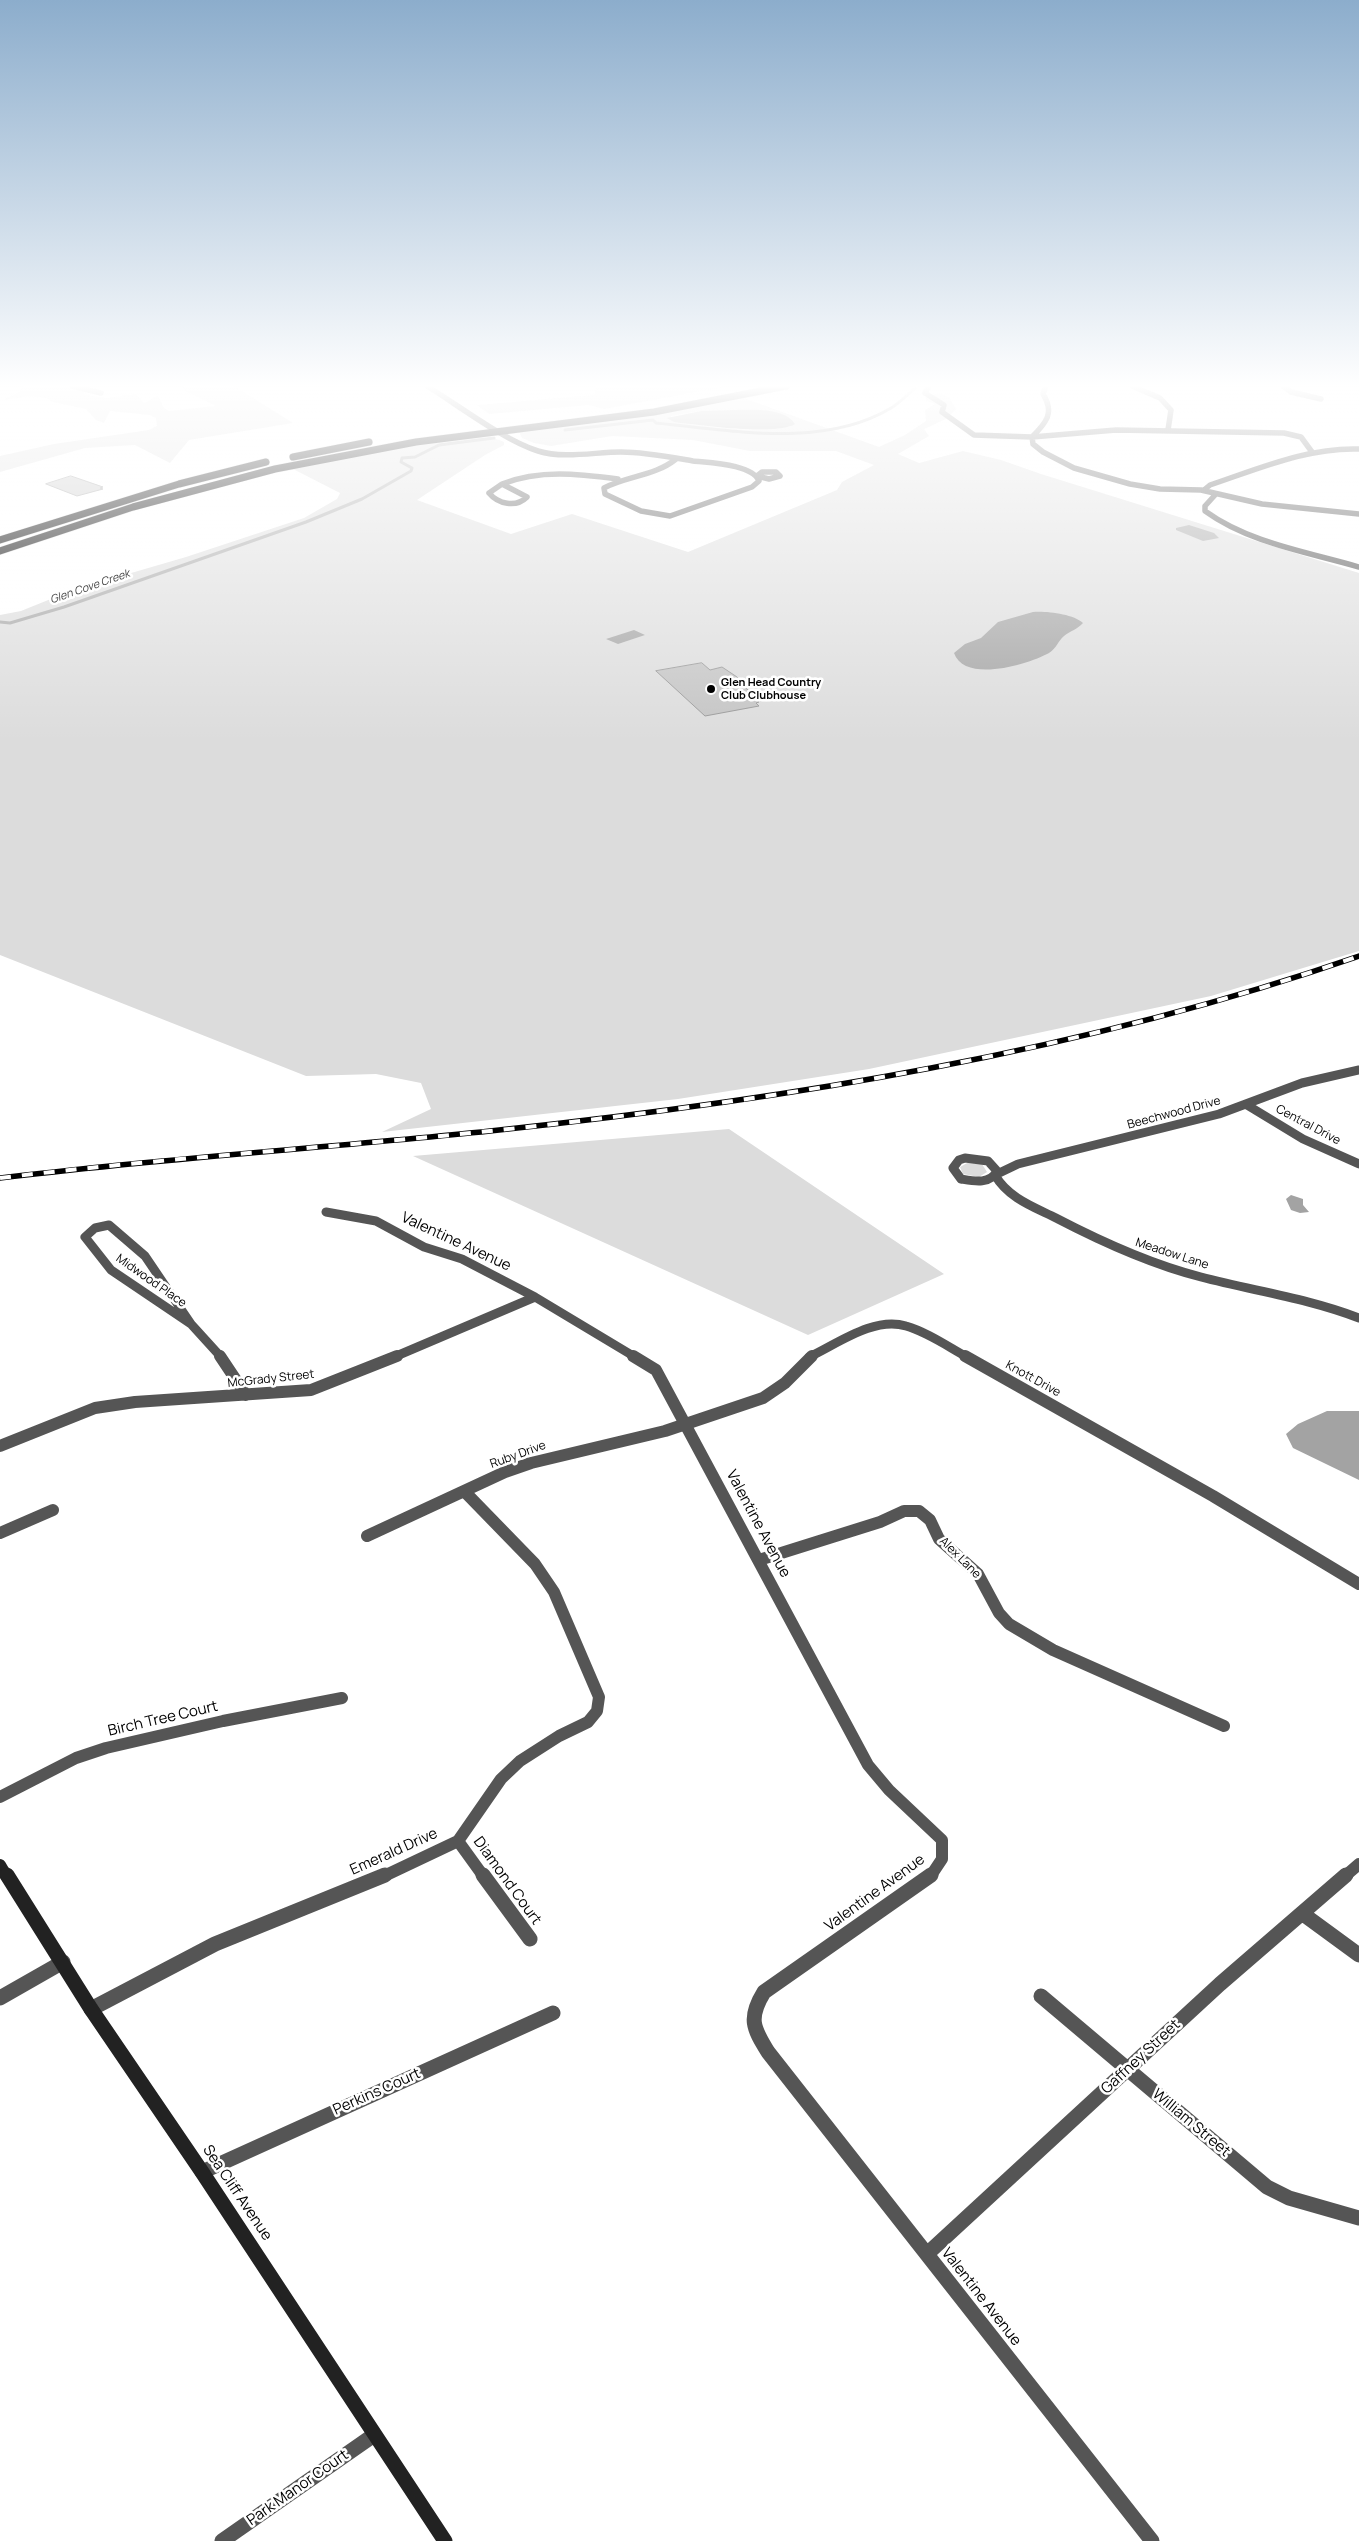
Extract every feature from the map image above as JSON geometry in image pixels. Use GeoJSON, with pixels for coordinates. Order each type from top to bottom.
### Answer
{"type":"FeatureCollection","features":[{"type":"Feature","properties":{"kind":"main road"},"geometry":{"type":"LineString","coordinates":[[0,540],[113,505]]}},
{"type":"Feature","properties":{"kind":"main road"},"geometry":{"type":"LineString","coordinates":[[0,551],[143,505]]}},
{"type":"Feature","properties":{"kind":"main road"},"geometry":{"type":"LineString","coordinates":[[75,516],[90,521]]}},
{"type":"Feature","properties":{"kind":"street"},"geometry":{"type":"LineString","coordinates":[[627,505],[641,511],[670,516],[702,505]]}},
{"type":"Feature","properties":{"kind":"street"},"geometry":{"type":"LineString","coordinates":[[1206,505],[1205,511],[1216,520],[1245,532],[1359,567]]}},
{"type":"Feature","properties":{"kind":"street"},"geometry":{"type":"LineString","coordinates":[[1270,505],[1359,514]]}},
{"type":"Feature","properties":{"kind":"street","name":"Beechwood Drive"},"geometry":{"type":"LineString","coordinates":[[996,1175],[1018,1164],[1160,1130],[1247,1105],[1302,1083],[1359,1070]]}},
{"type":"Feature","properties":{"kind":"street","name":"Central Drive"},"geometry":{"type":"LineString","coordinates":[[1247,1105],[1303,1139],[1359,1164]]}},
{"type":"Feature","properties":{"kind":"street","name":"Meadow Lane"},"geometry":{"type":"LineString","coordinates":[[996,1175],[1004,1190],[1017,1198],[1088,1235],[1140,1258],[1199,1276],[1326,1306],[1359,1318]]}},
{"type":"Feature","properties":{"kind":"street","name":"Valentine Avenue"},"geometry":{"type":"LineString","coordinates":[[326,1212],[376,1221],[424,1247],[462,1259],[535,1297],[656,1370],[686,1422],[868,1765],[889,1790],[942,1840],[944,1847],[943,1861],[932,1875],[764,1992],[754,2007],[752,2018],[755,2033],[1152,2541]]}},
{"type":"Feature","properties":{"kind":"street","name":"Midwood Place"},"geometry":{"type":"LineString","coordinates":[[191,1324],[110,1270],[85,1237],[95,1228],[109,1225],[145,1256],[191,1324],[216,1350],[246,1395]]}},
{"type":"Feature","properties":{"kind":"street","name":"McGrady Street"},"geometry":{"type":"LineString","coordinates":[[0,1446],[96,1408],[135,1402],[311,1390],[343,1379],[535,1297]]}},
{"type":"Feature","properties":{"kind":"street","name":"Knott Drive"},"geometry":{"type":"LineString","coordinates":[[686,1422],[768,1396],[785,1383],[808,1358],[865,1330],[883,1324],[904,1325],[931,1337],[1213,1496],[1359,1584]]}},
{"type":"Feature","properties":{"kind":"street","name":"Ruby Drive"},"geometry":{"type":"LineString","coordinates":[[367,1536],[505,1472],[531,1463],[664,1431],[686,1422]]}},
{"type":"Feature","properties":{"kind":"street","name":"Emerald Drive"},"geometry":{"type":"LineString","coordinates":[[91,2010],[215,1944],[389,1874],[458,1841],[501,1779],[528,1756],[559,1736],[588,1722],[597,1711],[599,1697],[554,1592],[535,1564],[465,1492]]}},
{"type":"Feature","properties":{"kind":"street"},"geometry":{"type":"LineString","coordinates":[[0,1533],[53,1510]]}},
{"type":"Feature","properties":{"kind":"street","name":"Alex Lane"},"geometry":{"type":"LineString","coordinates":[[759,1560],[880,1522],[904,1512],[919,1511],[930,1520],[940,1539],[978,1574],[999,1613],[1008,1624],[1053,1650],[1224,1726]]}},
{"type":"Feature","properties":{"kind":"street","name":"Birch Tree Court"},"geometry":{"type":"LineString","coordinates":[[0,1797],[76,1758],[106,1748],[223,1721],[342,1698]]}},
{"type":"Feature","properties":{"kind":"street","name":"Diamond Court"},"geometry":{"type":"LineString","coordinates":[[458,1841],[530,1939]]}},
{"type":"Feature","properties":{"kind":"street","name":"Gaffney Street"},"geometry":{"type":"LineString","coordinates":[[927,2254],[1220,1984],[1359,1864]]}},
{"type":"Feature","properties":{"kind":"street","name":"Sea Cliff Avenue"},"geometry":{"type":"LineString","coordinates":[[0,1865],[63,1962],[91,2010],[202,2172],[445,2541]]}},
{"type":"Feature","properties":{"kind":"street"},"geometry":{"type":"LineString","coordinates":[[1303,1914],[1359,1955]]}},
{"type":"Feature","properties":{"kind":"street"},"geometry":{"type":"LineString","coordinates":[[0,1998],[63,1962]]}},
{"type":"Feature","properties":{"kind":"street","name":"William Street"},"geometry":{"type":"LineString","coordinates":[[1041,1996],[1274,2191],[1300,2203],[1359,2218]]}},
{"type":"Feature","properties":{"kind":"street","name":"Perkins Court"},"geometry":{"type":"LineString","coordinates":[[202,2172],[552,2013]]}},
{"type":"Feature","properties":{"kind":"street","name":"Park Manor Court"},"geometry":{"type":"LineString","coordinates":[[222,2541],[374,2435]]}},
{"type":"Feature","properties":{"kind":"shaded area"},"geometry":{"type":"Polygon","coordinates":[[[327,505],[430,505],[511,534],[572,514],[688,552],[802,505],[1139,505],[1359,573],[1359,951],[1211,996],[869,1069],[678,1099],[382,1132],[431,1109],[421,1083],[376,1074],[306,1076],[0,955],[0,615],[21,611],[73,590],[186,557],[304,518],[327,505]]]}},
{"type":"Feature","properties":{"kind":"shaded area"},"geometry":{"type":"Polygon","coordinates":[[[1189,525],[1214,533],[1219,538],[1203,541],[1176,530],[1176,528],[1189,525]]]}},
{"type":"Feature","properties":{"kind":"shaded area"},"geometry":{"type":"Polygon","coordinates":[[[1033,612],[1060,614],[1073,617],[1083,623],[1064,636],[1049,653],[1013,666],[984,670],[971,668],[960,662],[954,653],[965,644],[981,638],[998,622],[1033,612]]]}},
{"type":"Feature","properties":{"kind":"shaded area"},"geometry":{"type":"Polygon","coordinates":[[[634,630],[645,635],[618,644],[606,639],[634,630]]]}},
{"type":"Feature","properties":{"kind":"shaded area"},"geometry":{"type":"Polygon","coordinates":[[[729,1129],[944,1274],[808,1335],[413,1156],[729,1129]]]}},
{"type":"Feature","properties":{"kind":"shaded area"},"geometry":{"type":"Polygon","coordinates":[[[969,1162],[982,1164],[987,1172],[979,1177],[963,1174],[960,1167],[969,1162]]]}},
{"type":"Feature","properties":{"kind":"shaded area"},"geometry":{"type":"Polygon","coordinates":[[[1291,1195],[1303,1199],[1303,1205],[1309,1212],[1300,1213],[1291,1210],[1286,1199],[1291,1195]]]}},
{"type":"Feature","properties":{"kind":"shaded area"},"geometry":{"type":"Polygon","coordinates":[[[1327,1411],[1359,1411],[1359,1480],[1293,1448],[1286,1434],[1298,1424],[1327,1411]]]}},
{"type":"Feature","properties":{"kind":"building","name":"Glen Head Country Club Clubhouse"},"geometry":{"type":"Polygon","coordinates":[[[702,663],[710,670],[722,667],[737,677],[741,684],[754,695],[751,696],[759,702],[756,703],[759,706],[705,716],[656,671],[702,663]]]}},
{"type":"Feature","properties":{"kind":"waterway","name":"Glen Cove Creek"},"geometry":{"type":"LineString","coordinates":[[0,622],[10,623],[64,607],[306,522],[348,505]]}},
{"type":"Feature","properties":{"kind":"railway"},"geometry":{"type":"LineString","coordinates":[[0,1178],[600,1119],[820,1088],[1039,1046],[1147,1020],[1254,990],[1359,956]]}},
{"type":"Feature","properties":{"kind":"place","name":"Glen Head Country Club Clubhouse"},"geometry":{"type":"Point","coordinates":[711,689]}}]}
